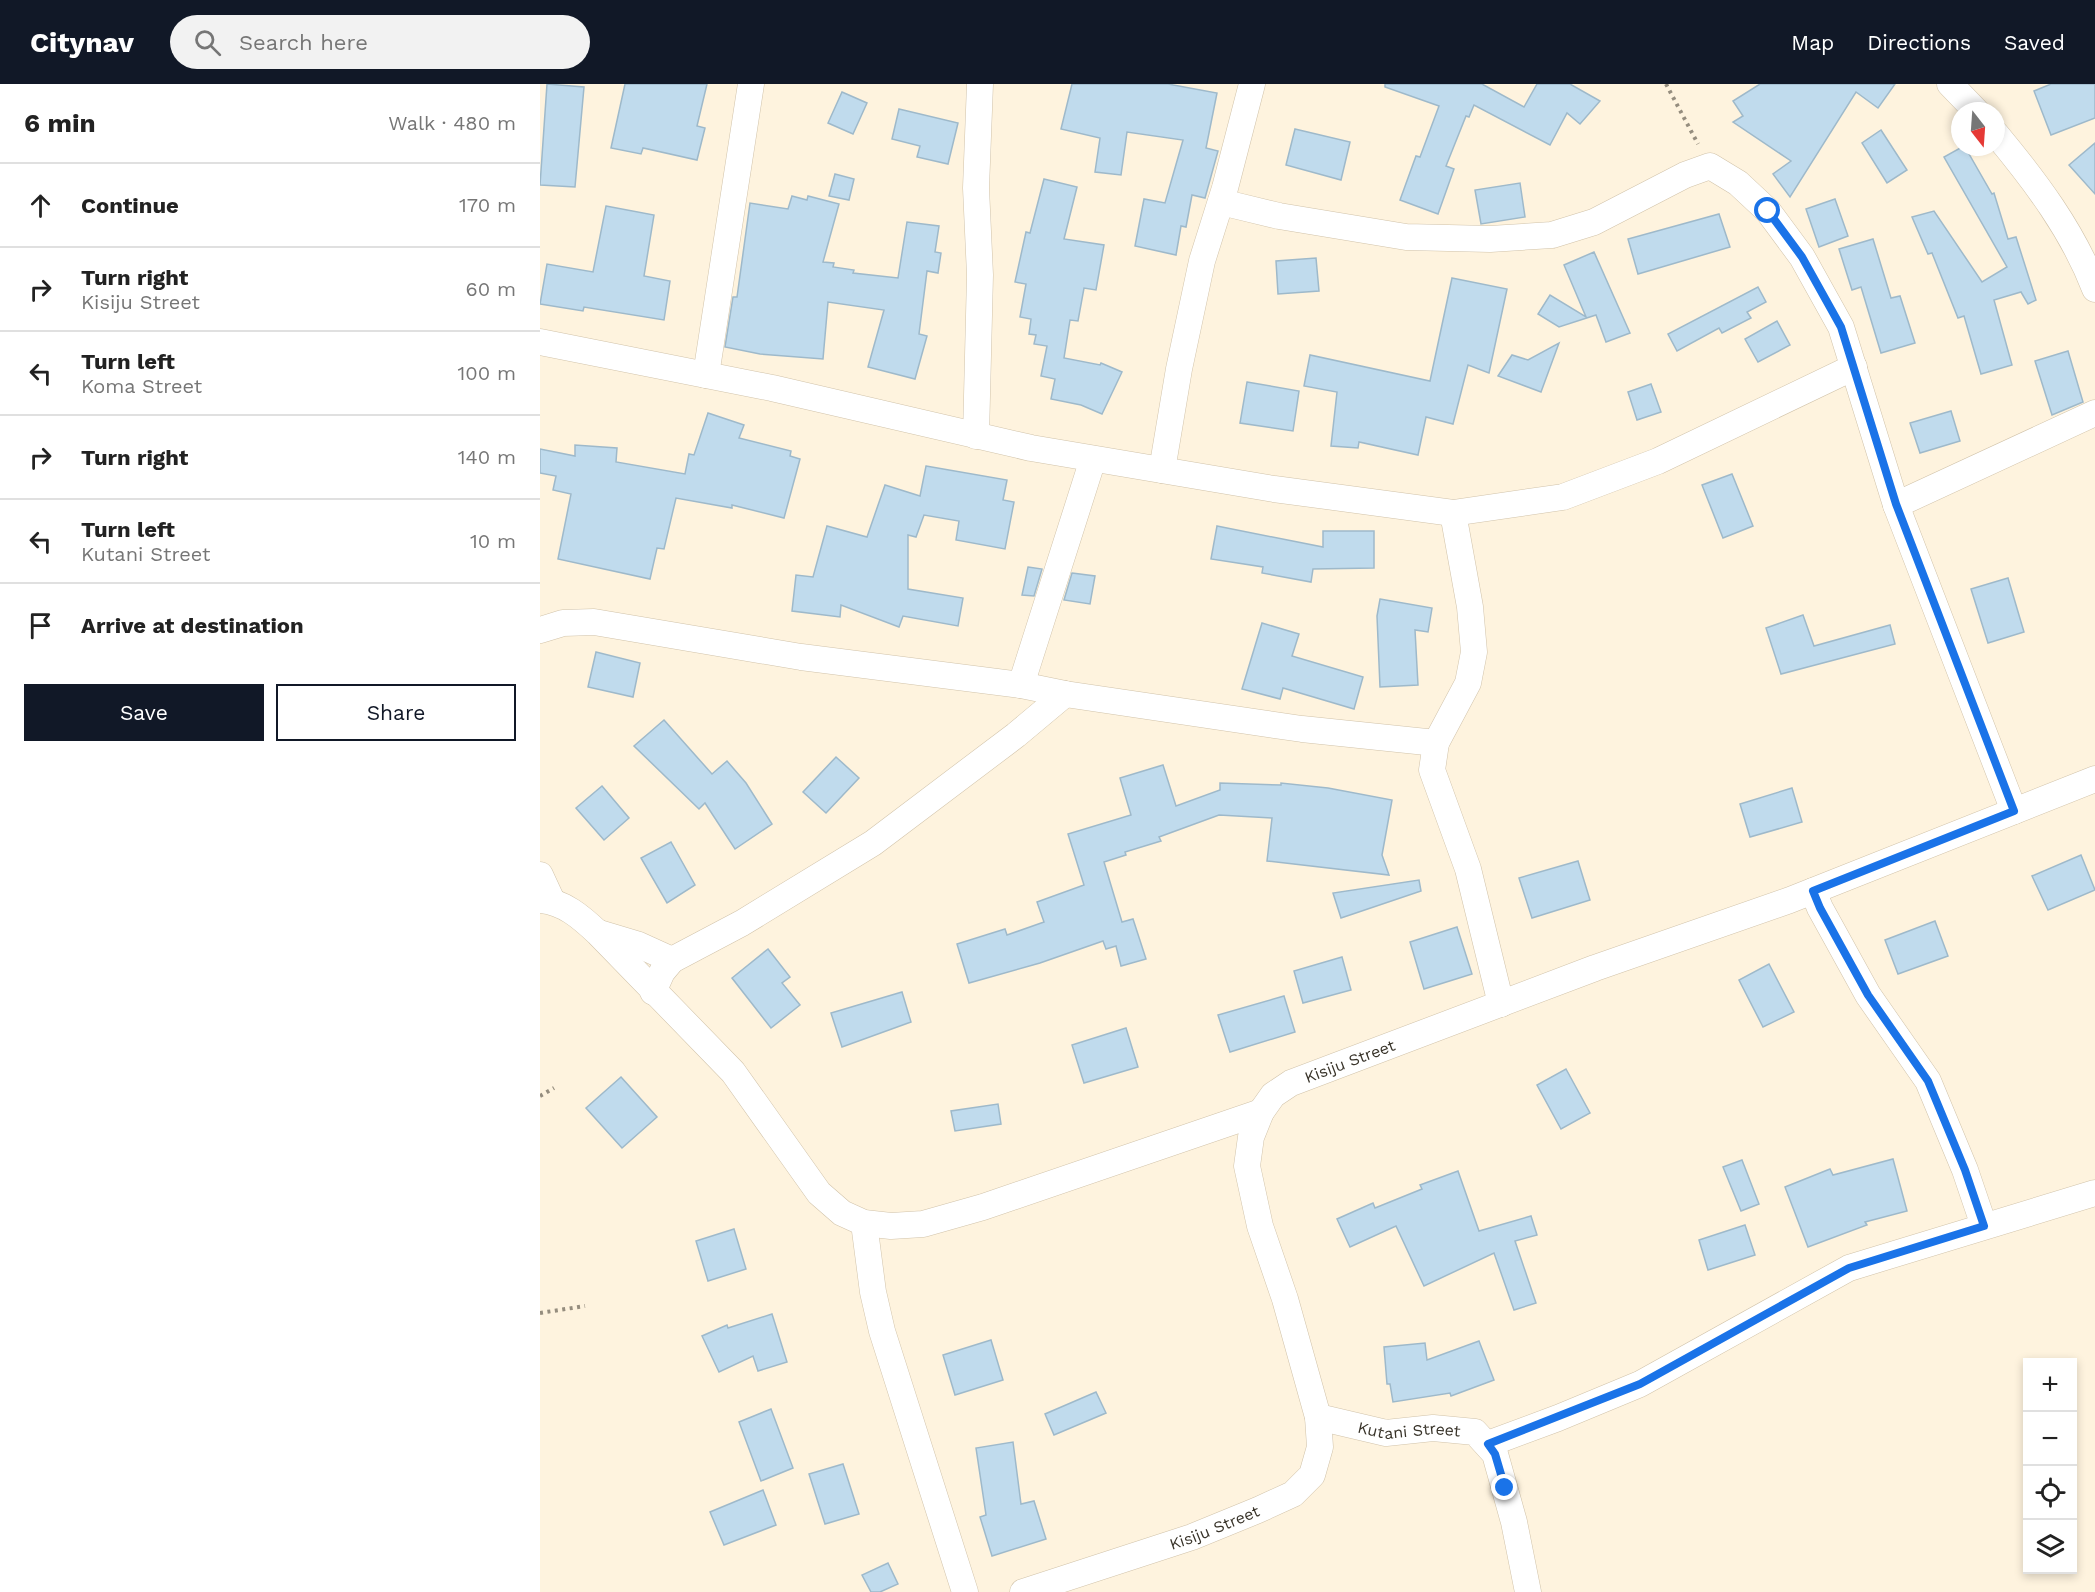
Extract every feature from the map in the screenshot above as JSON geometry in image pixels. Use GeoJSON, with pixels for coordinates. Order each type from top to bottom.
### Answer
{"type":"FeatureCollection","features":[{"type":"Feature","properties":{"kind":"street"},"geometry":{"type":"LineString","coordinates":[[706,375],[751,84]]}},
{"type":"Feature","properties":{"kind":"street"},"geometry":{"type":"LineString","coordinates":[[976,436],[980,275],[976,188],[980,84]]}},
{"type":"Feature","properties":{"kind":"street"},"geometry":{"type":"LineString","coordinates":[[1162,470],[1179,369],[1202,261],[1221,202],[1252,84]]}},
{"type":"Feature","properties":{"kind":"street"},"geometry":{"type":"LineString","coordinates":[[1950,84],[1967,102]]}},
{"type":"Feature","properties":{"kind":"street"},"geometry":{"type":"LineString","coordinates":[[2005,145],[2033,178],[2068,234],[2095,289]]}},
{"type":"Feature","properties":{"kind":"street"},"geometry":{"type":"LineString","coordinates":[[1221,202],[1279,216],[1406,237],[1490,239],[1552,235],[1594,222],[1685,175],[1710,166],[1738,183],[1768,211],[1802,257],[1841,327],[1896,504],[2014,811]]}},
{"type":"Feature","properties":{"kind":"street"},"geometry":{"type":"LineString","coordinates":[[540,342],[706,375],[976,436],[1093,459],[1274,489],[1453,513],[1563,497],[1658,461],[1854,367]]}},
{"type":"Feature","properties":{"kind":"street"},"geometry":{"type":"LineString","coordinates":[[1896,504],[2095,412]]}},
{"type":"Feature","properties":{"kind":"street"},"geometry":{"type":"LineString","coordinates":[[1021,685],[1093,459]]}},
{"type":"Feature","properties":{"kind":"street"},"geometry":{"type":"LineString","coordinates":[[1453,513],[1470,607],[1474,652],[1468,684],[1436,743],[1432,770],[1468,868],[1501,1004]]}},
{"type":"Feature","properties":{"kind":"street"},"geometry":{"type":"LineString","coordinates":[[540,630],[563,623],[594,622],[801,657],[1021,685],[1065,694],[1302,729],[1436,743]]}},
{"type":"Feature","properties":{"kind":"street"},"geometry":{"type":"LineString","coordinates":[[653,992],[662,972],[672,960],[742,923],[873,843],[1016,735],[1065,694]]}},
{"type":"Feature","properties":{"kind":"street","name":"Kisiju Street"},"geometry":{"type":"LineString","coordinates":[[1023,1592],[1192,1536],[1293,1494],[1312,1475],[1320,1447],[1318,1417],[1303,1357],[1260,1226],[1247,1166],[1251,1137],[1261,1112],[1273,1095],[1291,1083],[1813,891],[2095,779]]}},
{"type":"Feature","properties":{"kind":"street"},"geometry":{"type":"LineString","coordinates":[[540,875],[546,900],[580,916],[598,933],[733,1072],[819,1193],[842,1213],[864,1223],[891,1226],[923,1224],[1005,1200],[1261,1112]]}},
{"type":"Feature","properties":{"kind":"street"},"geometry":{"type":"LineString","coordinates":[[1813,891],[1868,995],[1928,1081],[1965,1170],[1984,1226]]}},
{"type":"Feature","properties":{"kind":"street"},"geometry":{"type":"LineString","coordinates":[[598,933],[639,945],[672,960]]}},
{"type":"Feature","properties":{"kind":"street"},"geometry":{"type":"LineString","coordinates":[[1528,1592],[1505,1488],[1495,1454],[1488,1444],[1640,1384],[1849,1268],[2095,1193]]}},
{"type":"Feature","properties":{"kind":"street"},"geometry":{"type":"LineString","coordinates":[[864,1223],[873,1292],[882,1331],[965,1592]]}},
{"type":"Feature","properties":{"kind":"street","name":"Kutani Street"},"geometry":{"type":"LineString","coordinates":[[1318,1417],[1386,1433],[1433,1428],[1475,1432],[1488,1444]]}},
{"type":"Feature","properties":{"kind":"path"},"geometry":{"type":"LineString","coordinates":[[1666,84],[1710,166]]}},
{"type":"Feature","properties":{"kind":"path"},"geometry":{"type":"LineString","coordinates":[[540,1096],[554,1088]]}},
{"type":"Feature","properties":{"kind":"path"},"geometry":{"type":"LineString","coordinates":[[540,1313],[585,1306]]}},
{"type":"Feature","properties":{"kind":"building"},"geometry":{"type":"Polygon","coordinates":[[[547,84],[584,87],[575,187],[540,185],[547,84]]]}},
{"type":"Feature","properties":{"kind":"building"},"geometry":{"type":"Polygon","coordinates":[[[625,84],[707,84],[697,126],[705,128],[697,160],[643,148],[641,154],[611,148],[625,84]]]}},
{"type":"Feature","properties":{"kind":"building"},"geometry":{"type":"Polygon","coordinates":[[[1072,84],[1168,84],[1217,93],[1206,148],[1218,151],[1205,198],[1192,195],[1186,227],[1181,226],[1176,255],[1135,246],[1144,199],[1165,203],[1183,140],[1127,132],[1121,175],[1095,172],[1100,138],[1061,129],[1072,84]]]}},
{"type":"Feature","properties":{"kind":"building"},"geometry":{"type":"Polygon","coordinates":[[[1385,84],[1482,84],[1524,107],[1537,84],[1570,84],[1600,101],[1580,124],[1567,113],[1550,145],[1474,105],[1469,117],[1466,116],[1446,166],[1454,169],[1438,214],[1400,200],[1416,156],[1420,157],[1439,106],[1385,87],[1385,84]]]}},
{"type":"Feature","properties":{"kind":"building"},"geometry":{"type":"Polygon","coordinates":[[[1760,84],[1895,84],[1878,108],[1856,92],[1790,197],[1773,174],[1791,161],[1733,122],[1743,116],[1733,101],[1760,84]]]}},
{"type":"Feature","properties":{"kind":"building"},"geometry":{"type":"Polygon","coordinates":[[[2051,84],[2095,84],[2095,118],[2051,135],[2034,91],[2051,84]]]}},
{"type":"Feature","properties":{"kind":"building"},"geometry":{"type":"Polygon","coordinates":[[[842,92],[867,103],[853,134],[828,123],[842,92]]]}},
{"type":"Feature","properties":{"kind":"building"},"geometry":{"type":"Polygon","coordinates":[[[899,109],[958,123],[948,164],[917,157],[920,146],[892,139],[899,109]]]}},
{"type":"Feature","properties":{"kind":"building"},"geometry":{"type":"Polygon","coordinates":[[[1295,129],[1350,142],[1341,180],[1286,165],[1295,129]]]}},
{"type":"Feature","properties":{"kind":"building"},"geometry":{"type":"Polygon","coordinates":[[[1881,130],[1907,170],[1887,183],[1862,143],[1881,130]]]}},
{"type":"Feature","properties":{"kind":"building"},"geometry":{"type":"Polygon","coordinates":[[[2095,143],[2095,194],[2069,165],[2095,143]]]}},
{"type":"Feature","properties":{"kind":"building"},"geometry":{"type":"Polygon","coordinates":[[[1951,153],[1951,156],[1970,156],[1992,194],[1994,193],[2008,239],[2016,237],[2036,300],[2028,304],[2021,292],[1994,300],[2012,365],[1981,374],[1964,316],[1958,318],[1932,253],[1928,254],[1912,217],[1934,211],[1982,282],[2007,267],[1944,157],[1951,153]]]}},
{"type":"Feature","properties":{"kind":"building"},"geometry":{"type":"Polygon","coordinates":[[[835,174],[854,179],[849,200],[829,196],[835,174]]]}},
{"type":"Feature","properties":{"kind":"building"},"geometry":{"type":"Polygon","coordinates":[[[1044,179],[1077,187],[1064,239],[1104,245],[1096,290],[1084,288],[1078,321],[1070,320],[1064,358],[1100,365],[1101,363],[1122,372],[1102,414],[1081,405],[1051,399],[1055,379],[1041,376],[1047,346],[1034,344],[1036,335],[1029,334],[1031,319],[1020,317],[1026,284],[1015,282],[1026,232],[1030,233],[1044,179]]]}},
{"type":"Feature","properties":{"kind":"building"},"geometry":{"type":"Polygon","coordinates":[[[1520,183],[1525,217],[1481,224],[1475,190],[1520,183]]]}},
{"type":"Feature","properties":{"kind":"building"},"geometry":{"type":"Polygon","coordinates":[[[792,196],[807,200],[808,196],[839,204],[823,262],[834,263],[833,267],[854,270],[853,273],[898,278],[907,222],[939,226],[935,252],[941,253],[938,273],[927,271],[919,334],[927,336],[915,379],[868,367],[884,310],[828,302],[823,359],[760,354],[725,347],[733,297],[737,297],[750,203],[788,209],[792,196]]]}},
{"type":"Feature","properties":{"kind":"building"},"geometry":{"type":"Polygon","coordinates":[[[1835,199],[1848,236],[1819,247],[1806,209],[1835,199]]]}},
{"type":"Feature","properties":{"kind":"building"},"geometry":{"type":"Polygon","coordinates":[[[606,206],[654,215],[644,276],[670,281],[664,320],[584,307],[583,311],[540,304],[547,264],[593,272],[606,206]]]}},
{"type":"Feature","properties":{"kind":"building"},"geometry":{"type":"Polygon","coordinates":[[[1719,214],[1730,247],[1638,274],[1628,239],[1719,214]]]}},
{"type":"Feature","properties":{"kind":"building"},"geometry":{"type":"Polygon","coordinates":[[[1873,239],[1891,298],[1900,296],[1915,343],[1881,353],[1861,287],[1852,290],[1839,249],[1873,239]]]}},
{"type":"Feature","properties":{"kind":"building"},"geometry":{"type":"Polygon","coordinates":[[[1594,252],[1630,333],[1606,342],[1596,315],[1559,327],[1538,314],[1550,295],[1586,317],[1564,265],[1594,252]]]}},
{"type":"Feature","properties":{"kind":"building"},"geometry":{"type":"Polygon","coordinates":[[[1316,258],[1319,291],[1278,294],[1276,261],[1316,258]]]}},
{"type":"Feature","properties":{"kind":"building"},"geometry":{"type":"Polygon","coordinates":[[[1452,278],[1507,289],[1489,373],[1468,365],[1453,424],[1426,417],[1418,455],[1359,442],[1358,448],[1331,446],[1337,392],[1304,386],[1310,355],[1430,381],[1452,278]]]}},
{"type":"Feature","properties":{"kind":"building"},"geometry":{"type":"Polygon","coordinates":[[[1758,287],[1766,302],[1747,312],[1751,318],[1722,333],[1719,328],[1677,351],[1668,334],[1758,287]]]}},
{"type":"Feature","properties":{"kind":"building"},"geometry":{"type":"Polygon","coordinates":[[[1777,321],[1790,345],[1758,362],[1745,339],[1777,321]]]}},
{"type":"Feature","properties":{"kind":"building"},"geometry":{"type":"Polygon","coordinates":[[[1559,343],[1541,392],[1498,376],[1512,355],[1528,360],[1559,343]]]}},
{"type":"Feature","properties":{"kind":"building"},"geometry":{"type":"Polygon","coordinates":[[[2068,351],[2083,402],[2052,415],[2035,361],[2068,351]]]}},
{"type":"Feature","properties":{"kind":"building"},"geometry":{"type":"Polygon","coordinates":[[[1247,382],[1299,391],[1293,431],[1240,423],[1247,382]]]}},
{"type":"Feature","properties":{"kind":"building"},"geometry":{"type":"Polygon","coordinates":[[[1651,384],[1661,412],[1637,420],[1628,392],[1651,384]]]}},
{"type":"Feature","properties":{"kind":"building"},"geometry":{"type":"Polygon","coordinates":[[[1951,411],[1960,441],[1920,453],[1910,423],[1951,411]]]}},
{"type":"Feature","properties":{"kind":"building"},"geometry":{"type":"Polygon","coordinates":[[[708,413],[744,425],[739,438],[791,451],[790,456],[800,459],[784,518],[732,505],[732,508],[676,498],[664,549],[657,548],[650,579],[558,559],[571,494],[553,490],[556,476],[540,473],[540,449],[575,456],[575,445],[617,448],[616,462],[685,474],[689,454],[694,455],[708,413]]]}},
{"type":"Feature","properties":{"kind":"building"},"geometry":{"type":"Polygon","coordinates":[[[926,466],[1007,480],[1003,500],[1014,502],[1005,549],[956,540],[959,521],[924,515],[916,537],[908,535],[908,589],[963,598],[958,626],[903,616],[899,627],[841,605],[840,617],[792,611],[796,575],[813,577],[827,526],[867,537],[885,485],[920,496],[926,466]]]}},
{"type":"Feature","properties":{"kind":"building"},"geometry":{"type":"Polygon","coordinates":[[[1732,474],[1753,526],[1723,538],[1702,485],[1732,474]]]}},
{"type":"Feature","properties":{"kind":"building"},"geometry":{"type":"Polygon","coordinates":[[[1217,526],[1323,547],[1323,531],[1374,531],[1374,568],[1313,569],[1311,582],[1262,573],[1263,567],[1211,559],[1217,526]]]}},
{"type":"Feature","properties":{"kind":"building"},"geometry":{"type":"Polygon","coordinates":[[[1028,567],[1042,569],[1034,596],[1022,595],[1028,567]]]}},
{"type":"Feature","properties":{"kind":"building"},"geometry":{"type":"Polygon","coordinates":[[[1072,573],[1095,576],[1090,604],[1064,600],[1072,573]]]}},
{"type":"Feature","properties":{"kind":"building"},"geometry":{"type":"Polygon","coordinates":[[[2008,578],[2024,632],[1988,643],[1971,589],[2008,578]]]}},
{"type":"Feature","properties":{"kind":"building"},"geometry":{"type":"Polygon","coordinates":[[[1380,599],[1432,608],[1428,632],[1415,630],[1418,685],[1380,687],[1377,616],[1380,599]]]}},
{"type":"Feature","properties":{"kind":"building"},"geometry":{"type":"Polygon","coordinates":[[[1803,615],[1814,646],[1890,625],[1895,644],[1781,674],[1766,628],[1803,615]]]}},
{"type":"Feature","properties":{"kind":"building"},"geometry":{"type":"Polygon","coordinates":[[[1262,623],[1299,634],[1292,656],[1363,677],[1354,709],[1283,688],[1280,699],[1242,689],[1262,623]]]}},
{"type":"Feature","properties":{"kind":"building"},"geometry":{"type":"Polygon","coordinates":[[[596,652],[640,663],[633,697],[588,687],[596,652]]]}},
{"type":"Feature","properties":{"kind":"building"},"geometry":{"type":"Polygon","coordinates":[[[664,720],[712,774],[727,761],[746,783],[772,824],[735,849],[705,803],[699,809],[634,746],[664,720]]]}},
{"type":"Feature","properties":{"kind":"building"},"geometry":{"type":"Polygon","coordinates":[[[836,757],[859,778],[826,813],[803,792],[836,757]]]}},
{"type":"Feature","properties":{"kind":"building"},"geometry":{"type":"Polygon","coordinates":[[[1163,765],[1176,806],[1220,790],[1220,783],[1281,785],[1281,783],[1328,788],[1392,800],[1382,855],[1389,875],[1267,861],[1272,818],[1219,815],[1159,837],[1161,841],[1125,852],[1126,855],[1104,862],[1122,922],[1133,919],[1146,959],[1121,966],[1116,946],[1106,949],[1103,941],[1040,963],[969,983],[957,944],[1005,929],[1007,935],[1044,922],[1037,902],[1084,885],[1068,834],[1131,815],[1120,778],[1163,765]]]}},
{"type":"Feature","properties":{"kind":"building"},"geometry":{"type":"Polygon","coordinates":[[[602,786],[629,818],[604,840],[576,808],[602,786]]]}},
{"type":"Feature","properties":{"kind":"building"},"geometry":{"type":"Polygon","coordinates":[[[1792,788],[1802,822],[1750,837],[1740,804],[1792,788]]]}},
{"type":"Feature","properties":{"kind":"building"},"geometry":{"type":"Polygon","coordinates":[[[671,842],[695,885],[667,903],[641,858],[671,842]]]}},
{"type":"Feature","properties":{"kind":"building"},"geometry":{"type":"Polygon","coordinates":[[[2081,855],[2095,890],[2048,910],[2032,876],[2081,855]]]}},
{"type":"Feature","properties":{"kind":"building"},"geometry":{"type":"Polygon","coordinates":[[[1578,861],[1590,900],[1532,918],[1519,878],[1578,861]]]}},
{"type":"Feature","properties":{"kind":"building"},"geometry":{"type":"Polygon","coordinates":[[[1419,880],[1421,891],[1341,918],[1333,893],[1419,880]]]}},
{"type":"Feature","properties":{"kind":"building"},"geometry":{"type":"Polygon","coordinates":[[[1935,921],[1948,956],[1898,974],[1885,940],[1935,921]]]}},
{"type":"Feature","properties":{"kind":"building"},"geometry":{"type":"Polygon","coordinates":[[[1457,927],[1472,974],[1424,989],[1410,942],[1457,927]]]}},
{"type":"Feature","properties":{"kind":"building"},"geometry":{"type":"Polygon","coordinates":[[[768,949],[790,977],[782,983],[800,1005],[771,1028],[732,978],[768,949]]]}},
{"type":"Feature","properties":{"kind":"building"},"geometry":{"type":"Polygon","coordinates":[[[1342,957],[1351,990],[1303,1003],[1294,971],[1342,957]]]}},
{"type":"Feature","properties":{"kind":"building"},"geometry":{"type":"Polygon","coordinates":[[[1769,964],[1794,1012],[1763,1027],[1739,980],[1769,964]]]}},
{"type":"Feature","properties":{"kind":"building"},"geometry":{"type":"Polygon","coordinates":[[[902,992],[911,1022],[842,1047],[831,1013],[902,992]]]}},
{"type":"Feature","properties":{"kind":"building"},"geometry":{"type":"Polygon","coordinates":[[[1284,996],[1295,1032],[1230,1052],[1218,1015],[1284,996]]]}},
{"type":"Feature","properties":{"kind":"building"},"geometry":{"type":"Polygon","coordinates":[[[1126,1028],[1138,1067],[1084,1083],[1072,1045],[1126,1028]]]}},
{"type":"Feature","properties":{"kind":"building"},"geometry":{"type":"Polygon","coordinates":[[[1566,1069],[1590,1113],[1561,1129],[1537,1085],[1566,1069]]]}},
{"type":"Feature","properties":{"kind":"building"},"geometry":{"type":"Polygon","coordinates":[[[621,1077],[657,1117],[622,1148],[586,1108],[621,1077]]]}},
{"type":"Feature","properties":{"kind":"building"},"geometry":{"type":"Polygon","coordinates":[[[998,1104],[1001,1124],[955,1131],[951,1111],[998,1104]]]}},
{"type":"Feature","properties":{"kind":"building"},"geometry":{"type":"Polygon","coordinates":[[[1893,1159],[1907,1211],[1865,1222],[1867,1225],[1808,1247],[1785,1187],[1830,1169],[1833,1175],[1893,1159]]]}},
{"type":"Feature","properties":{"kind":"building"},"geometry":{"type":"Polygon","coordinates":[[[1742,1160],[1759,1204],[1741,1211],[1723,1167],[1742,1160]]]}},
{"type":"Feature","properties":{"kind":"building"},"geometry":{"type":"Polygon","coordinates":[[[1458,1171],[1479,1231],[1531,1216],[1537,1235],[1515,1241],[1536,1303],[1514,1310],[1494,1253],[1424,1286],[1396,1226],[1350,1247],[1337,1219],[1373,1203],[1375,1208],[1422,1189],[1420,1185],[1458,1171]]]}},
{"type":"Feature","properties":{"kind":"building"},"geometry":{"type":"Polygon","coordinates":[[[1745,1225],[1755,1255],[1708,1270],[1699,1240],[1745,1225]]]}},
{"type":"Feature","properties":{"kind":"building"},"geometry":{"type":"Polygon","coordinates":[[[734,1229],[746,1269],[708,1281],[696,1241],[734,1229]]]}},
{"type":"Feature","properties":{"kind":"building"},"geometry":{"type":"Polygon","coordinates":[[[772,1314],[787,1362],[758,1371],[753,1356],[719,1372],[702,1336],[727,1325],[728,1328],[772,1314]]]}},
{"type":"Feature","properties":{"kind":"building"},"geometry":{"type":"Polygon","coordinates":[[[991,1340],[1003,1380],[955,1395],[943,1355],[991,1340]]]}},
{"type":"Feature","properties":{"kind":"building"},"geometry":{"type":"Polygon","coordinates":[[[1479,1341],[1494,1380],[1451,1396],[1450,1393],[1393,1402],[1390,1384],[1387,1384],[1384,1347],[1425,1343],[1427,1360],[1479,1341]]]}},
{"type":"Feature","properties":{"kind":"building"},"geometry":{"type":"Polygon","coordinates":[[[1096,1392],[1106,1413],[1054,1435],[1045,1414],[1096,1392]]]}},
{"type":"Feature","properties":{"kind":"building"},"geometry":{"type":"Polygon","coordinates":[[[771,1409],[793,1468],[761,1481],[739,1422],[771,1409]]]}},
{"type":"Feature","properties":{"kind":"building"},"geometry":{"type":"Polygon","coordinates":[[[1013,1442],[1021,1504],[1034,1501],[1046,1539],[992,1556],[980,1517],[986,1515],[976,1448],[1013,1442]]]}},
{"type":"Feature","properties":{"kind":"building"},"geometry":{"type":"Polygon","coordinates":[[[843,1464],[859,1514],[825,1524],[809,1474],[843,1464]]]}},
{"type":"Feature","properties":{"kind":"building"},"geometry":{"type":"Polygon","coordinates":[[[763,1490],[776,1525],[724,1545],[710,1512],[763,1490]]]}},
{"type":"Feature","properties":{"kind":"building"},"geometry":{"type":"Polygon","coordinates":[[[888,1563],[898,1584],[880,1592],[871,1592],[862,1575],[888,1563]]]}},
{"type":"Feature","properties":{"kind":"route"},"geometry":{"type":"LineString","coordinates":[[1505,1488],[1495,1454],[1488,1444],[1640,1384],[1849,1268],[1984,1226],[1965,1170],[1928,1081],[1868,995],[1813,891],[2014,811],[1896,504],[1841,327],[1802,257],[1768,211]]}}]}
